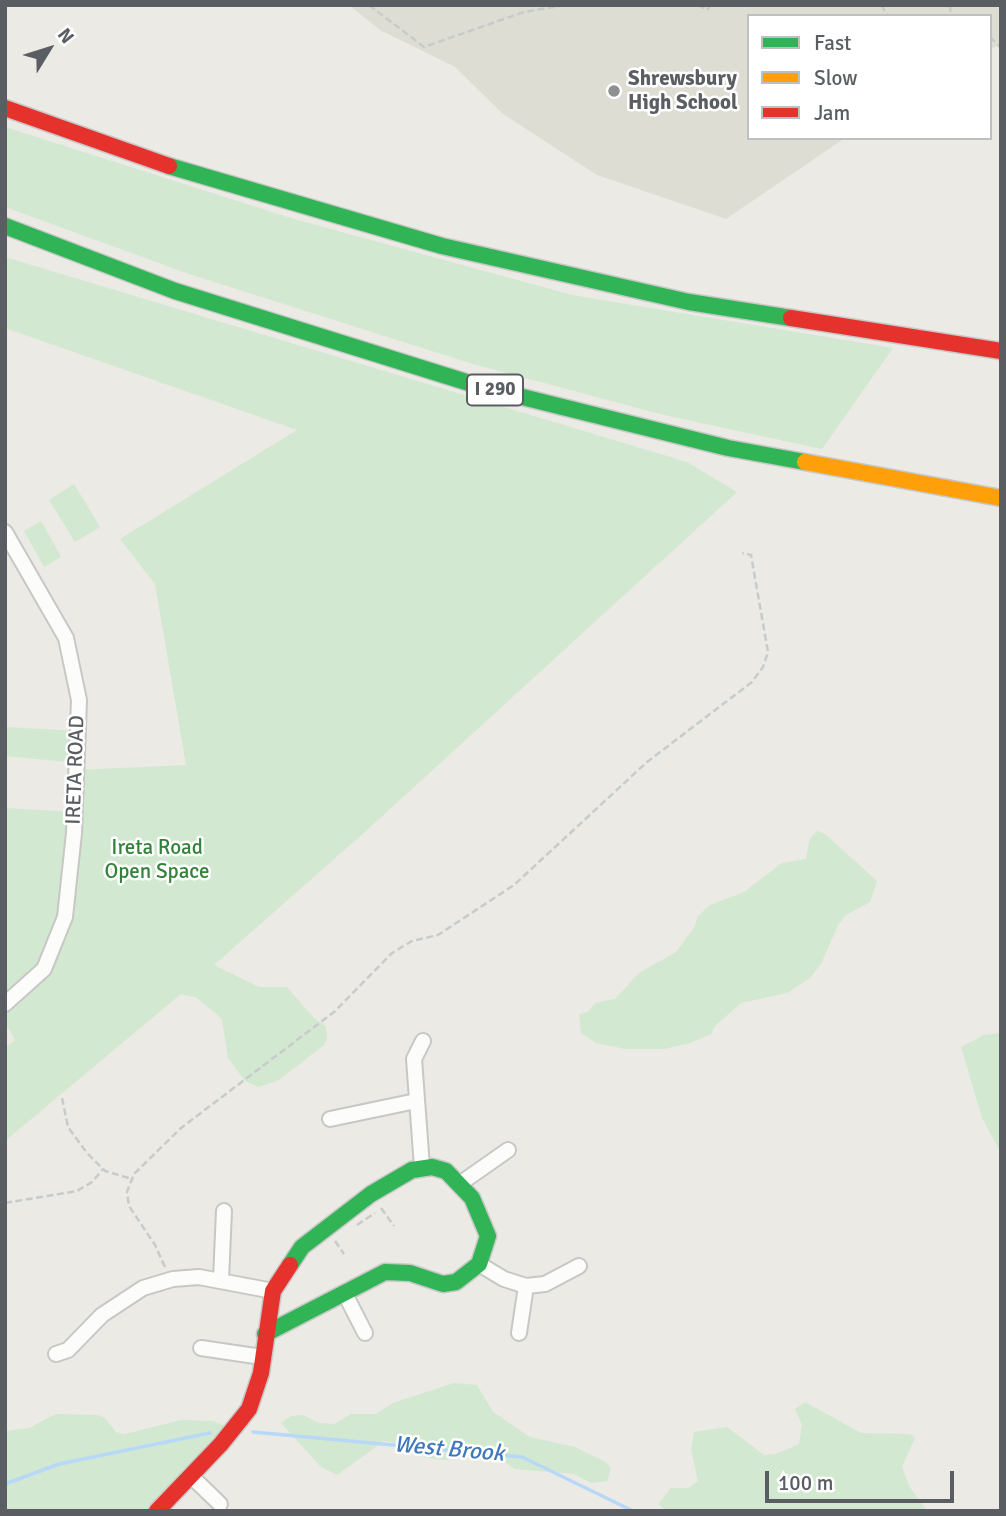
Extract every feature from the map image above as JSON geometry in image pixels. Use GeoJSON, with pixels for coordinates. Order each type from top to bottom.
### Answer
{"type":"FeatureCollection","features":[{"type":"Feature","properties":{"kind":"main road"},"geometry":{"type":"LineString","coordinates":[[5,108],[193,175],[442,246],[701,304],[1001,351]]}},
{"type":"Feature","properties":{"kind":"main road","name":"I 290"},"geometry":{"type":"LineString","coordinates":[[5,226],[330,342],[618,423],[845,471],[1001,498]]}},
{"type":"Feature","properties":{"kind":"main road"},"geometry":{"type":"LineString","coordinates":[[5,238],[100,262]]}},
{"type":"Feature","properties":{"kind":"main road"},"geometry":{"type":"LineString","coordinates":[[157,1511],[249,1409],[262,1357],[265,1334],[273,1292],[289,1264],[319,1231],[398,1176],[422,1167],[440,1168],[461,1183],[487,1227],[487,1246],[479,1265],[456,1282],[443,1284],[410,1273],[385,1272],[265,1334]]}},
{"type":"Feature","properties":{"kind":"street","name":"IRETA ROAD"},"geometry":{"type":"LineString","coordinates":[[5,533],[66,638],[79,699],[74,833],[65,917],[44,969],[5,1004]]}},
{"type":"Feature","properties":{"kind":"street"},"geometry":{"type":"LineString","coordinates":[[422,1041],[414,1059],[422,1167]]}},
{"type":"Feature","properties":{"kind":"street"},"geometry":{"type":"LineString","coordinates":[[330,1119],[416,1101]]}},
{"type":"Feature","properties":{"kind":"street"},"geometry":{"type":"LineString","coordinates":[[461,1183],[508,1150]]}},
{"type":"Feature","properties":{"kind":"street"},"geometry":{"type":"LineString","coordinates":[[221,1279],[224,1211]]}},
{"type":"Feature","properties":{"kind":"street"},"geometry":{"type":"LineString","coordinates":[[479,1265],[504,1279],[526,1286],[545,1284],[579,1266]]}},
{"type":"Feature","properties":{"kind":"street"},"geometry":{"type":"LineString","coordinates":[[56,1354],[68,1350],[102,1315],[126,1298],[143,1288],[169,1280],[199,1277],[221,1279],[273,1292]]}},
{"type":"Feature","properties":{"kind":"street"},"geometry":{"type":"LineString","coordinates":[[519,1333],[526,1286]]}},
{"type":"Feature","properties":{"kind":"street"},"geometry":{"type":"LineString","coordinates":[[345,1294],[365,1333]]}},
{"type":"Feature","properties":{"kind":"street"},"geometry":{"type":"LineString","coordinates":[[201,1349],[262,1357]]}},
{"type":"Feature","properties":{"kind":"street"},"geometry":{"type":"LineString","coordinates":[[191,1476],[220,1504]]}},
{"type":"Feature","properties":{"kind":"path"},"geometry":{"type":"LineString","coordinates":[[369,5],[424,47],[524,12],[566,5]]}},
{"type":"Feature","properties":{"kind":"path"},"geometry":{"type":"LineString","coordinates":[[698,5],[707,10],[711,5]]}},
{"type":"Feature","properties":{"kind":"path"},"geometry":{"type":"LineString","coordinates":[[169,1280],[155,1245],[130,1206],[127,1192],[132,1179],[181,1128],[334,1012],[392,953],[412,941],[438,935],[514,885],[647,762],[752,682],[763,667],[768,652],[755,590],[751,555],[742,553]]}},
{"type":"Feature","properties":{"kind":"path"},"geometry":{"type":"LineString","coordinates":[[62,1098],[68,1127],[103,1169],[132,1179]]}},
{"type":"Feature","properties":{"kind":"path"},"geometry":{"type":"LineString","coordinates":[[5,1203],[77,1191],[92,1182],[103,1169]]}},
{"type":"Feature","properties":{"kind":"path"},"geometry":{"type":"LineString","coordinates":[[375,1200],[394,1226]]}},
{"type":"Feature","properties":{"kind":"path"},"geometry":{"type":"LineString","coordinates":[[333,1236],[344,1254]]}},
{"type":"Feature","properties":{"kind":"shaded area","name":"Shrewsbury High School"},"geometry":{"type":"Polygon","coordinates":[[[349,5],[1001,5],[1001,44],[992,48],[992,14],[747,14],[747,140],[842,140],[726,219],[597,175],[503,114],[455,67],[380,30],[349,5]]]}},
{"type":"Feature","properties":{"kind":"green space"},"geometry":{"type":"Polygon","coordinates":[[[5,127],[294,219],[572,295],[893,348],[822,449],[664,415],[473,364],[189,274],[5,207],[5,127]]]}},
{"type":"Feature","properties":{"kind":"green space","name":"Ireta Road Open Space"},"geometry":{"type":"Polygon","coordinates":[[[5,257],[687,462],[737,492],[367,830],[214,965],[259,987],[287,987],[314,1018],[326,1026],[327,1039],[324,1045],[279,1080],[258,1087],[245,1081],[228,1058],[222,1019],[197,998],[181,994],[5,1141],[5,1048],[15,1040],[5,1022],[5,808],[75,812],[77,770],[186,765],[155,584],[120,539],[297,430],[5,328],[5,257]]]}},
{"type":"Feature","properties":{"kind":"green space"},"geometry":{"type":"Polygon","coordinates":[[[74,484],[100,527],[75,542],[49,500],[74,484]]]}},
{"type":"Feature","properties":{"kind":"green space"},"geometry":{"type":"Polygon","coordinates":[[[41,521],[61,557],[44,567],[24,531],[41,521]]]}},
{"type":"Feature","properties":{"kind":"green space"},"geometry":{"type":"Polygon","coordinates":[[[5,727],[78,731],[78,763],[5,756],[5,727]]]}},
{"type":"Feature","properties":{"kind":"green space"},"geometry":{"type":"Polygon","coordinates":[[[817,831],[825,834],[877,881],[870,902],[846,915],[838,925],[821,964],[810,978],[787,993],[741,1003],[715,1026],[711,1034],[690,1043],[664,1049],[625,1049],[596,1043],[581,1033],[579,1014],[588,1012],[595,1003],[615,999],[639,973],[676,952],[694,928],[698,916],[710,905],[744,892],[782,863],[806,859],[810,838],[817,831]]]}},
{"type":"Feature","properties":{"kind":"green space"},"geometry":{"type":"Polygon","coordinates":[[[1001,1033],[1001,1153],[982,1118],[961,1047],[984,1035],[1001,1033]]]}},
{"type":"Feature","properties":{"kind":"green space"},"geometry":{"type":"Polygon","coordinates":[[[454,1383],[477,1385],[493,1412],[530,1437],[575,1447],[604,1461],[611,1467],[607,1481],[591,1483],[574,1474],[515,1469],[489,1451],[445,1460],[424,1457],[410,1446],[384,1441],[337,1475],[321,1467],[281,1423],[291,1416],[303,1415],[319,1423],[334,1424],[351,1414],[376,1414],[393,1403],[454,1383]]]}},
{"type":"Feature","properties":{"kind":"green space"},"geometry":{"type":"Polygon","coordinates":[[[805,1402],[861,1433],[910,1434],[915,1438],[902,1466],[909,1486],[927,1511],[666,1511],[658,1504],[671,1488],[688,1488],[698,1481],[691,1450],[694,1432],[727,1427],[764,1455],[776,1454],[799,1444],[802,1425],[795,1409],[805,1402]]]}},
{"type":"Feature","properties":{"kind":"green space"},"geometry":{"type":"Polygon","coordinates":[[[56,1414],[97,1415],[105,1418],[116,1432],[125,1434],[181,1420],[213,1421],[226,1426],[146,1511],[5,1511],[5,1431],[29,1428],[56,1414]]]}},
{"type":"Feature","properties":{"kind":"waterway","name":"West Brook"},"geometry":{"type":"LineString","coordinates":[[253,1432],[522,1457],[633,1511]]}},
{"type":"Feature","properties":{"kind":"waterway","name":"West Brook"},"geometry":{"type":"LineString","coordinates":[[5,1484],[59,1464],[210,1433]]}},
{"type":"Feature","properties":{"kind":"traffic: fast"},"geometry":{"type":"LineString","coordinates":[[169,166],[442,246],[689,302],[791,318]]}},
{"type":"Feature","properties":{"kind":"traffic: fast"},"geometry":{"type":"LineString","coordinates":[[5,226],[175,291],[482,387],[728,448],[805,462]]}},
{"type":"Feature","properties":{"kind":"traffic: fast"},"geometry":{"type":"LineString","coordinates":[[265,1334],[385,1272],[410,1273],[443,1284],[456,1282],[479,1264],[488,1236],[472,1198],[446,1171],[432,1167],[412,1170],[371,1194],[302,1247],[290,1265]]}},
{"type":"Feature","properties":{"kind":"traffic: slow"},"geometry":{"type":"LineString","coordinates":[[805,462],[1001,498]]}},
{"type":"Feature","properties":{"kind":"traffic: jam"},"geometry":{"type":"LineString","coordinates":[[5,108],[169,166]]}},
{"type":"Feature","properties":{"kind":"traffic: jam"},"geometry":{"type":"LineString","coordinates":[[791,318],[1001,351]]}},
{"type":"Feature","properties":{"kind":"traffic: jam"},"geometry":{"type":"LineString","coordinates":[[157,1511],[221,1444],[249,1409],[261,1373],[273,1291],[290,1265]]}},
{"type":"Feature","properties":{"kind":"place","name":"Shrewsbury High School"},"geometry":{"type":"Point","coordinates":[614,91]}}]}
